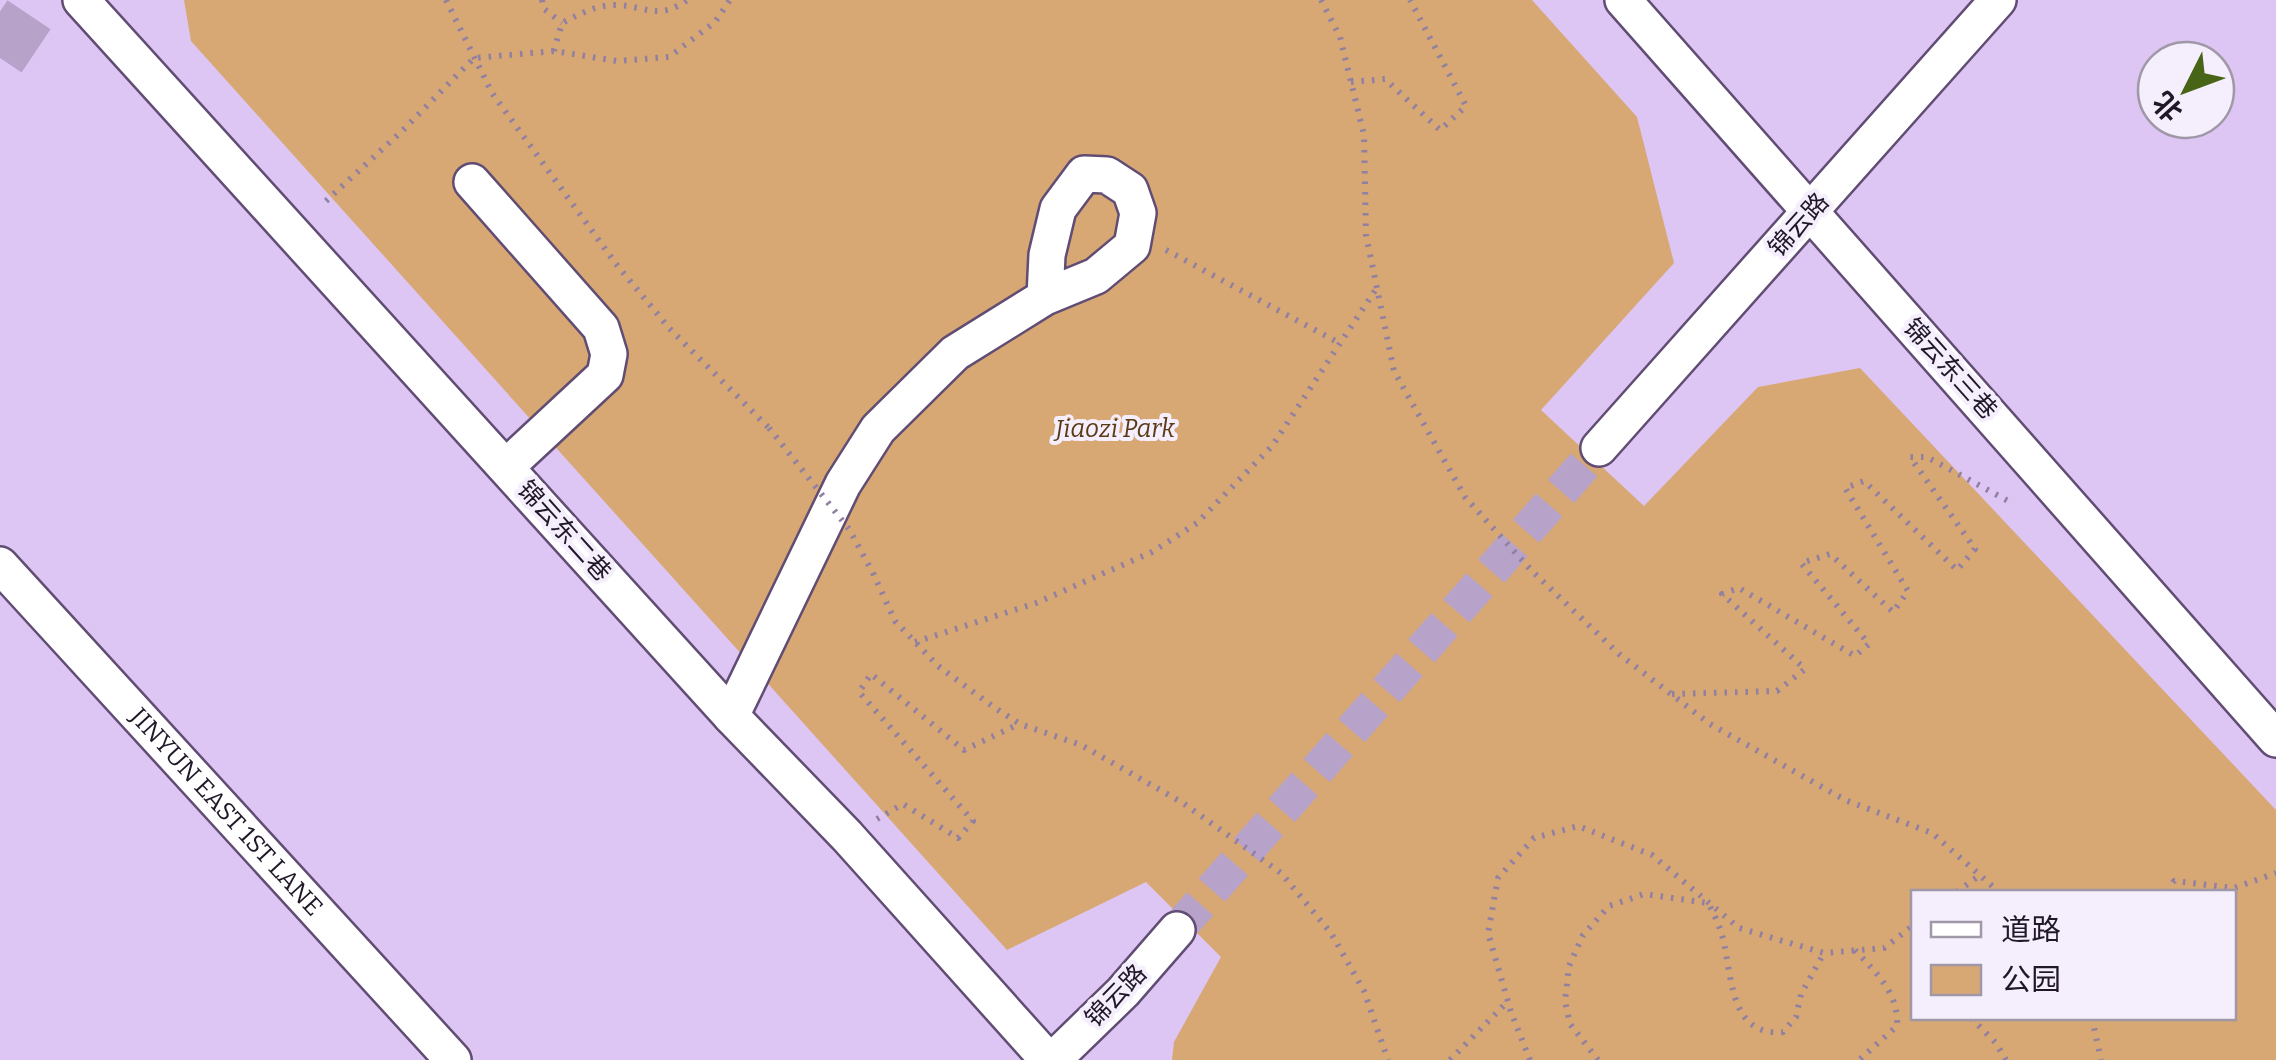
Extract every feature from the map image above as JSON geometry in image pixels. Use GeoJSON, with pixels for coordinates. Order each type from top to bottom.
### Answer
{"type":"FeatureCollection","features":[{"type":"Feature","properties":{"kind":"street","name":"锦云东二巷"},"geometry":{"type":"LineString","coordinates":[[81,0],[1050,1060]]}},
{"type":"Feature","properties":{"kind":"street","name":"锦云东三巷"},"geometry":{"type":"LineString","coordinates":[[1623,0],[2276,739]]}},
{"type":"Feature","properties":{"kind":"street","name":"锦云路"},"geometry":{"type":"LineString","coordinates":[[1599,448],[1998,0]]}},
{"type":"Feature","properties":{"kind":"street"},"geometry":{"type":"LineString","coordinates":[[732,716],[844,484],[878,429],[955,353],[1045,298],[1096,276],[1132,246],[1138,213],[1130,190],[1106,176],[1084,174],[1058,209],[1048,255],[1045,298]]}},
{"type":"Feature","properties":{"kind":"street"},"geometry":{"type":"LineString","coordinates":[[472,182],[601,328],[609,354],[604,374],[506,467]]}},
{"type":"Feature","properties":{"kind":"street","name":"JINYUN EAST 1ST LANE"},"geometry":{"type":"LineString","coordinates":[[0,566],[452,1060]]}},
{"type":"Feature","properties":{"kind":"street","name":"锦云路"},"geometry":{"type":"LineString","coordinates":[[1050,1060],[1123,992],[1178,930]]}},
{"type":"Feature","properties":{"kind":"path"},"geometry":{"type":"LineString","coordinates":[[446,0],[492,93],[616,264],[669,328],[769,428],[850,528],[895,621],[938,666],[1020,724],[1081,745],[1166,794],[1281,873],[1331,934],[1364,991],[1388,1060]]}},
{"type":"Feature","properties":{"kind":"path"},"geometry":{"type":"LineString","coordinates":[[542,0],[543,8],[562,23]]}},
{"type":"Feature","properties":{"kind":"path"},"geometry":{"type":"LineString","coordinates":[[636,0],[640,10]]}},
{"type":"Feature","properties":{"kind":"path"},"geometry":{"type":"LineString","coordinates":[[554,50],[562,23],[592,8],[618,5],[659,13],[687,0]]}},
{"type":"Feature","properties":{"kind":"path"},"geometry":{"type":"LineString","coordinates":[[326,201],[402,132],[474,58],[554,50],[617,61],[670,58],[716,22],[730,0]]}},
{"type":"Feature","properties":{"kind":"path"},"geometry":{"type":"LineString","coordinates":[[1320,0],[1340,37],[1364,136],[1366,236],[1394,371],[1466,497],[1531,570],[1619,654],[1710,724],[1846,800],[1932,832],[1998,890]]}},
{"type":"Feature","properties":{"kind":"path"},"geometry":{"type":"LineString","coordinates":[[1351,82],[1385,79],[1440,130],[1466,106],[1410,0]]}},
{"type":"Feature","properties":{"kind":"path"},"geometry":{"type":"LineString","coordinates":[[1134,233],[1341,344]]}},
{"type":"Feature","properties":{"kind":"path"},"geometry":{"type":"LineString","coordinates":[[915,642],[1036,603],[1152,552],[1197,523],[1272,446],[1377,287]]}},
{"type":"Feature","properties":{"kind":"path"},"geometry":{"type":"LineString","coordinates":[[1671,694],[1777,691],[1804,669],[1722,594],[1739,588],[1855,656],[1869,644],[1801,562],[1830,554],[1893,612],[1908,591],[1845,488],[1864,481],[1957,570],[1974,549],[1910,457],[1927,457],[2010,502]]}},
{"type":"Feature","properties":{"kind":"path"},"geometry":{"type":"LineString","coordinates":[[876,820],[903,804],[958,838],[972,820],[859,692],[871,674],[964,750],[1020,724]]}},
{"type":"Feature","properties":{"kind":"path"},"geometry":{"type":"LineString","coordinates":[[1530,1060],[1488,934],[1498,878],[1534,838],[1578,826],[1652,855],[1739,928],[1824,953],[1884,948],[1911,930]]}},
{"type":"Feature","properties":{"kind":"path"},"geometry":{"type":"LineString","coordinates":[[2170,890],[2174,880],[2234,888],[2276,873]]}},
{"type":"Feature","properties":{"kind":"path"},"geometry":{"type":"LineString","coordinates":[[1959,890],[1980,875]]}},
{"type":"Feature","properties":{"kind":"path"},"geometry":{"type":"LineString","coordinates":[[1598,1060],[1570,1024],[1565,1001],[1569,966],[1583,935],[1609,906],[1644,894],[1708,903]]}},
{"type":"Feature","properties":{"kind":"path"},"geometry":{"type":"LineString","coordinates":[[1708,903],[1722,934],[1728,978],[1749,1023],[1765,1034],[1784,1032],[1796,1017],[1802,994],[1824,953]]}},
{"type":"Feature","properties":{"kind":"path"},"geometry":{"type":"LineString","coordinates":[[1856,950],[1886,983],[1898,1011],[1897,1026],[1859,1060]]}},
{"type":"Feature","properties":{"kind":"path"},"geometry":{"type":"LineString","coordinates":[[1450,1060],[1508,1001]]}},
{"type":"Feature","properties":{"kind":"path"},"geometry":{"type":"LineString","coordinates":[[1973,1020],[1996,1043],[2006,1060]]}},
{"type":"Feature","properties":{"kind":"path"},"geometry":{"type":"LineString","coordinates":[[2092,1020],[2101,1060]]}},
{"type":"Feature","properties":{"kind":"green space","name":"Jiaozi Park"},"geometry":{"type":"Polygon","coordinates":[[[184,0],[1532,0],[1637,117],[1674,263],[1541,410],[1644,506],[1758,387],[1860,368],[2276,810],[2276,1060],[1172,1060],[1174,1042],[1221,957],[1146,882],[1007,950],[191,41],[184,0]]]}},
{"type":"Feature","properties":{"kind":"tunnel"},"geometry":{"type":"LineString","coordinates":[[0,58],[39,0]]}},
{"type":"Feature","properties":{"kind":"tunnel"},"geometry":{"type":"LineString","coordinates":[[1177,930],[1599,448]]}}]}
